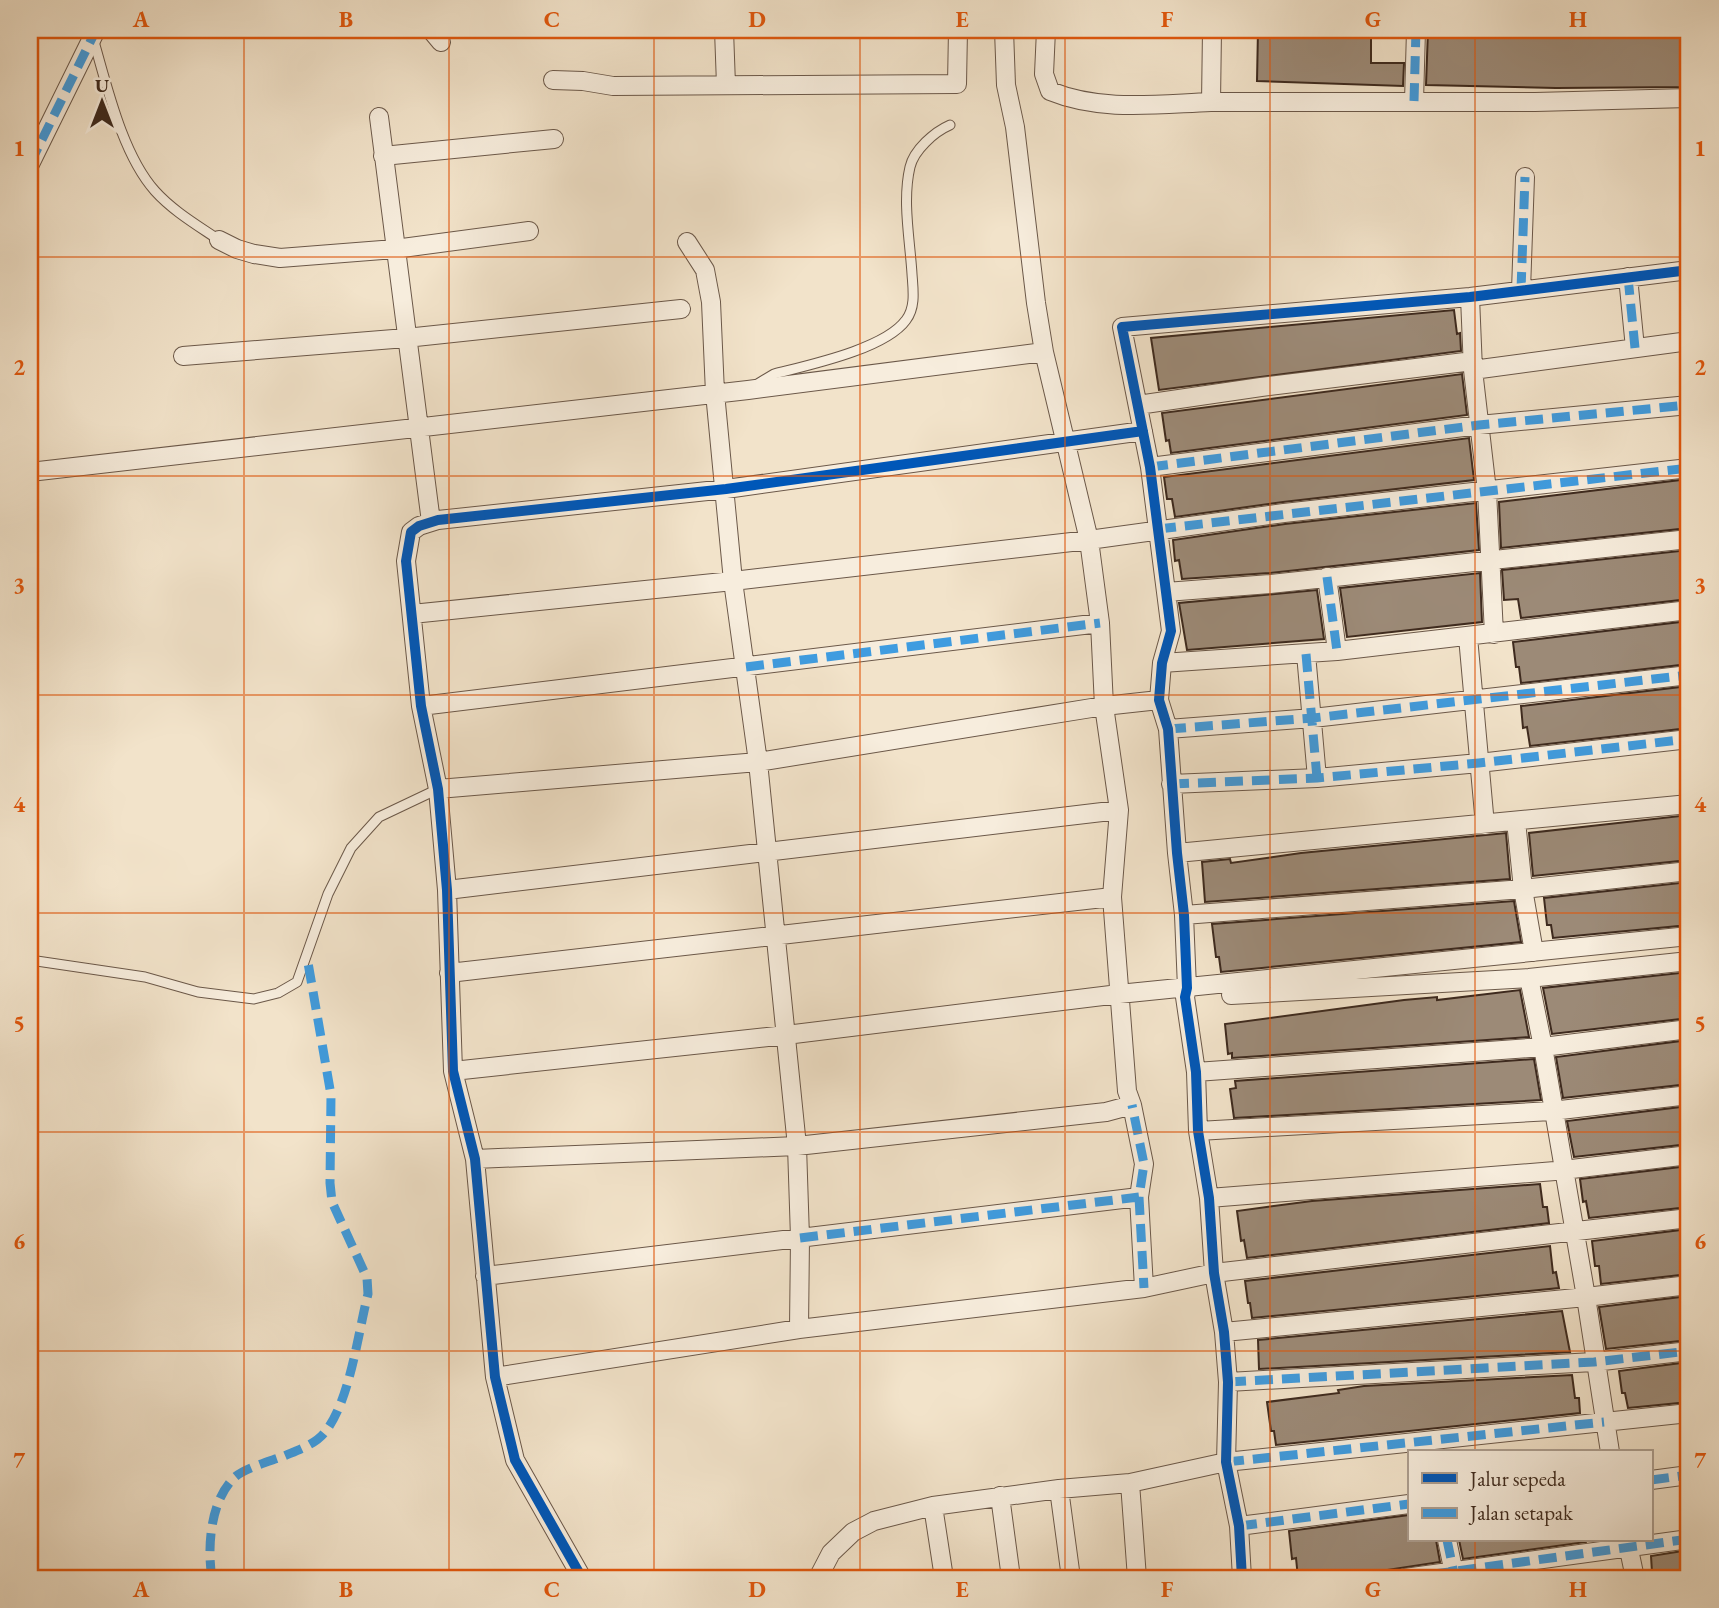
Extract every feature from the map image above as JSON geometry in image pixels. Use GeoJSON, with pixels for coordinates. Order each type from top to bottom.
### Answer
{"type":"FeatureCollection","features":[{"type":"Feature","properties":{"kind":"street"},"geometry":{"type":"LineString","coordinates":[[724,30],[726,85]]}},
{"type":"Feature","properties":{"kind":"street"},"geometry":{"type":"LineString","coordinates":[[552,80],[612,86],[957,84],[958,30]]}},
{"type":"Feature","properties":{"kind":"street"},"geometry":{"type":"LineString","coordinates":[[1004,30],[1006,85],[1015,127],[1036,303],[1044,352],[1089,540],[1100,623],[1104,706],[1119,810],[1112,897],[1119,994],[1127,1091],[1143,1154],[1139,1197],[1144,1288]]}},
{"type":"Feature","properties":{"kind":"street"},"geometry":{"type":"LineString","coordinates":[[1046,30],[1044,74],[1050,91],[1072,100],[1120,106],[1211,102],[1535,102],[1689,98]]}},
{"type":"Feature","properties":{"kind":"street"},"geometry":{"type":"LineString","coordinates":[[1211,102],[1212,30]]}},
{"type":"Feature","properties":{"kind":"street"},"geometry":{"type":"LineString","coordinates":[[1414,101],[1416,30]]}},
{"type":"Feature","properties":{"kind":"street"},"geometry":{"type":"LineString","coordinates":[[30,165],[94,33]]}},
{"type":"Feature","properties":{"kind":"street"},"geometry":{"type":"LineString","coordinates":[[379,117],[430,522]]}},
{"type":"Feature","properties":{"kind":"street"},"geometry":{"type":"LineString","coordinates":[[383,156],[554,139]]}},
{"type":"Feature","properties":{"kind":"street"},"geometry":{"type":"LineString","coordinates":[[1521,290],[1525,177]]}},
{"type":"Feature","properties":{"kind":"street"},"geometry":{"type":"LineString","coordinates":[[219,240],[237,249],[280,258],[395,249],[529,231]]}},
{"type":"Feature","properties":{"kind":"street"},"geometry":{"type":"LineString","coordinates":[[687,242],[705,270],[711,302],[715,393],[733,581],[758,762],[797,1146],[799,1329]]}},
{"type":"Feature","properties":{"kind":"street"},"geometry":{"type":"LineString","coordinates":[[1242,1578],[1239,1526],[1226,1462],[1228,1382],[1224,1332],[1214,1273],[1209,1198],[1198,1131],[1196,1072],[1186,993],[1184,915],[1168,729],[1159,700],[1162,663],[1171,631],[1150,467],[1122,327],[1471,297],[1689,270]]}},
{"type":"Feature","properties":{"kind":"street"},"geometry":{"type":"LineString","coordinates":[[1628,277],[1635,348]]}},
{"type":"Feature","properties":{"kind":"street"},"geometry":{"type":"LineString","coordinates":[[1471,297],[1473,365],[1487,491],[1494,634]]}},
{"type":"Feature","properties":{"kind":"street"},"geometry":{"type":"LineString","coordinates":[[183,356],[406,338],[681,309]]}},
{"type":"Feature","properties":{"kind":"street"},"geometry":{"type":"LineString","coordinates":[[1138,405],[1261,387],[1689,341]]}},
{"type":"Feature","properties":{"kind":"street"},"geometry":{"type":"LineString","coordinates":[[30,472],[748,390],[1044,352]]}},
{"type":"Feature","properties":{"kind":"street"},"geometry":{"type":"LineString","coordinates":[[1150,467],[1479,425],[1689,405]]}},
{"type":"Feature","properties":{"kind":"street"},"geometry":{"type":"LineString","coordinates":[[582,1578],[515,1460],[495,1377],[475,1158],[453,1071],[447,890],[438,789],[421,706],[406,561],[411,532],[430,522],[726,489],[1143,431]]}},
{"type":"Feature","properties":{"kind":"street"},"geometry":{"type":"LineString","coordinates":[[412,614],[733,581],[1689,468]]}},
{"type":"Feature","properties":{"kind":"street"},"geometry":{"type":"LineString","coordinates":[[1166,592],[1689,539]]}},
{"type":"Feature","properties":{"kind":"street"},"geometry":{"type":"LineString","coordinates":[[1327,577],[1337,651]]}},
{"type":"Feature","properties":{"kind":"street"},"geometry":{"type":"LineString","coordinates":[[1162,663],[1337,651],[1689,610]]}},
{"type":"Feature","properties":{"kind":"street"},"geometry":{"type":"LineString","coordinates":[[421,706],[1100,623]]}},
{"type":"Feature","properties":{"kind":"street"},"geometry":{"type":"LineString","coordinates":[[1468,637],[1485,825]]}},
{"type":"Feature","properties":{"kind":"street"},"geometry":{"type":"LineString","coordinates":[[1306,654],[1317,778]]}},
{"type":"Feature","properties":{"kind":"street"},"geometry":{"type":"LineString","coordinates":[[1168,729],[1312,718],[1689,675]]}},
{"type":"Feature","properties":{"kind":"street"},"geometry":{"type":"LineString","coordinates":[[438,789],[758,762],[1104,706],[1159,700]]}},
{"type":"Feature","properties":{"kind":"street"},"geometry":{"type":"LineString","coordinates":[[1171,784],[1317,778],[1689,739]]}},
{"type":"Feature","properties":{"kind":"street"},"geometry":{"type":"LineString","coordinates":[[1177,853],[1689,804]]}},
{"type":"Feature","properties":{"kind":"street"},"geometry":{"type":"LineString","coordinates":[[447,890],[1119,810]]}},
{"type":"Feature","properties":{"kind":"street"},"geometry":{"type":"LineString","coordinates":[[1516,821],[1523,888],[1534,952]]}},
{"type":"Feature","properties":{"kind":"street"},"geometry":{"type":"LineString","coordinates":[[1184,915],[1523,888],[1689,871]]}},
{"type":"Feature","properties":{"kind":"street"},"geometry":{"type":"LineString","coordinates":[[449,973],[1112,897]]}},
{"type":"Feature","properties":{"kind":"street"},"geometry":{"type":"LineString","coordinates":[[1186,993],[1689,936]]}},
{"type":"Feature","properties":{"kind":"street"},"geometry":{"type":"LineString","coordinates":[[453,1071],[786,1035],[1119,994],[1529,978],[1689,961]]}},
{"type":"Feature","properties":{"kind":"street"},"geometry":{"type":"LineString","coordinates":[[1529,978],[1575,1231],[1610,1450]]}},
{"type":"Feature","properties":{"kind":"street"},"geometry":{"type":"LineString","coordinates":[[1196,1072],[1543,1047],[1689,1029]]}},
{"type":"Feature","properties":{"kind":"street"},"geometry":{"type":"LineString","coordinates":[[1198,1131],[1552,1111],[1689,1095]]}},
{"type":"Feature","properties":{"kind":"street"},"geometry":{"type":"LineString","coordinates":[[475,1158],[797,1146],[1106,1112],[1132,1105]]}},
{"type":"Feature","properties":{"kind":"street"},"geometry":{"type":"LineString","coordinates":[[1209,1198],[1564,1169],[1689,1155]]}},
{"type":"Feature","properties":{"kind":"street"},"geometry":{"type":"LineString","coordinates":[[485,1276],[1139,1197]]}},
{"type":"Feature","properties":{"kind":"street"},"geometry":{"type":"LineString","coordinates":[[495,1377],[799,1329],[1144,1288],[1214,1273],[1689,1218]]}},
{"type":"Feature","properties":{"kind":"street"},"geometry":{"type":"LineString","coordinates":[[1224,1332],[1586,1297],[1689,1284]]}},
{"type":"Feature","properties":{"kind":"street"},"geometry":{"type":"LineString","coordinates":[[1228,1382],[1594,1362],[1689,1351]]}},
{"type":"Feature","properties":{"kind":"street"},"geometry":{"type":"LineString","coordinates":[[818,1578],[831,1553],[853,1532],[874,1521],[933,1506],[1059,1489],[1130,1483],[1226,1462],[1689,1413]]}},
{"type":"Feature","properties":{"kind":"street"},"geometry":{"type":"LineString","coordinates":[[1652,1480],[1689,1475]]}},
{"type":"Feature","properties":{"kind":"street"},"geometry":{"type":"LineString","coordinates":[[1130,1483],[1137,1578]]}},
{"type":"Feature","properties":{"kind":"street"},"geometry":{"type":"LineString","coordinates":[[1059,1489],[1071,1578]]}},
{"type":"Feature","properties":{"kind":"street"},"geometry":{"type":"LineString","coordinates":[[1000,1496],[1011,1578]]}},
{"type":"Feature","properties":{"kind":"street"},"geometry":{"type":"LineString","coordinates":[[1239,1526],[1408,1504]]}},
{"type":"Feature","properties":{"kind":"street"},"geometry":{"type":"LineString","coordinates":[[933,1506],[944,1578]]}},
{"type":"Feature","properties":{"kind":"street"},"geometry":{"type":"LineString","coordinates":[[1652,1541],[1689,1539]]}},
{"type":"Feature","properties":{"kind":"street"},"geometry":{"type":"LineString","coordinates":[[1447,1542],[1454,1575]]}},
{"type":"Feature","properties":{"kind":"street"},"geometry":{"type":"LineString","coordinates":[[1405,1578],[1454,1575],[1628,1543],[1635,1578]]}},
{"type":"Feature","properties":{"kind":"lane"},"geometry":{"type":"LineString","coordinates":[[94,33],[112,102],[131,156],[144,177],[177,212],[219,240]]}},
{"type":"Feature","properties":{"kind":"lane"},"geometry":{"type":"LineString","coordinates":[[748,390],[774,374],[880,342],[906,320],[914,302],[907,194],[911,164],[927,141],[950,125]]}},
{"type":"Feature","properties":{"kind":"lane"},"geometry":{"type":"LineString","coordinates":[[30,960],[145,977],[198,992],[240,998],[254,999],[278,993],[297,982],[328,894],[351,848],[379,817],[438,789]]}},
{"type":"Feature","properties":{"kind":"building"},"geometry":{"type":"Polygon","coordinates":[[[1258,30],[1371,30],[1371,63],[1404,63],[1403,86],[1257,81],[1258,30]]]}},
{"type":"Feature","properties":{"kind":"building"},"geometry":{"type":"Polygon","coordinates":[[[1428,30],[1689,34],[1689,87],[1426,85],[1428,30]]]}},
{"type":"Feature","properties":{"kind":"building"},"geometry":{"type":"Polygon","coordinates":[[[1454,310],[1461,351],[1159,390],[1151,338],[1454,310]]]}},
{"type":"Feature","properties":{"kind":"building"},"geometry":{"type":"Polygon","coordinates":[[[1462,374],[1467,415],[1171,453],[1169,440],[1166,441],[1162,413],[1462,374]]]}},
{"type":"Feature","properties":{"kind":"building"},"geometry":{"type":"Polygon","coordinates":[[[1469,438],[1474,480],[1175,517],[1172,499],[1167,499],[1164,477],[1469,438]]]}},
{"type":"Feature","properties":{"kind":"building"},"geometry":{"type":"Polygon","coordinates":[[[1689,479],[1689,528],[1501,548],[1499,502],[1689,479]]]}},
{"type":"Feature","properties":{"kind":"building"},"geometry":{"type":"Polygon","coordinates":[[[1476,503],[1479,550],[1269,573],[1182,579],[1179,560],[1175,561],[1173,540],[1285,524],[1476,503]]]}},
{"type":"Feature","properties":{"kind":"building"},"geometry":{"type":"Polygon","coordinates":[[[1689,550],[1689,599],[1521,618],[1518,599],[1504,600],[1502,570],[1689,550]]]}},
{"type":"Feature","properties":{"kind":"building"},"geometry":{"type":"Polygon","coordinates":[[[1480,573],[1482,622],[1347,637],[1340,588],[1480,573]]]}},
{"type":"Feature","properties":{"kind":"building"},"geometry":{"type":"Polygon","coordinates":[[[1317,590],[1324,639],[1187,650],[1179,603],[1317,590]]]}},
{"type":"Feature","properties":{"kind":"building"},"geometry":{"type":"Polygon","coordinates":[[[1689,621],[1689,664],[1521,683],[1513,642],[1689,621]]]}},
{"type":"Feature","properties":{"kind":"building"},"geometry":{"type":"Polygon","coordinates":[[[1689,686],[1689,728],[1530,746],[1527,727],[1523,728],[1521,706],[1689,686]]]}},
{"type":"Feature","properties":{"kind":"building"},"geometry":{"type":"Polygon","coordinates":[[[1689,815],[1689,860],[1533,876],[1529,833],[1689,815]]]}},
{"type":"Feature","properties":{"kind":"building"},"geometry":{"type":"Polygon","coordinates":[[[1506,833],[1510,879],[1205,902],[1202,862],[1230,859],[1231,863],[1301,853],[1506,833]]]}},
{"type":"Feature","properties":{"kind":"building"},"geometry":{"type":"Polygon","coordinates":[[[1689,882],[1689,925],[1553,938],[1551,925],[1547,925],[1544,898],[1689,882]]]}},
{"type":"Feature","properties":{"kind":"building"},"geometry":{"type":"Polygon","coordinates":[[[1514,901],[1521,942],[1221,972],[1219,957],[1216,957],[1212,924],[1514,901]]]}},
{"type":"Feature","properties":{"kind":"building"},"geometry":{"type":"Polygon","coordinates":[[[1689,972],[1689,1018],[1552,1034],[1543,988],[1689,972]]]}},
{"type":"Feature","properties":{"kind":"building"},"geometry":{"type":"Polygon","coordinates":[[[1520,990],[1529,1037],[1232,1058],[1232,1053],[1228,1054],[1225,1024],[1404,1000],[1437,997],[1437,1000],[1520,990]]]}},
{"type":"Feature","properties":{"kind":"building"},"geometry":{"type":"Polygon","coordinates":[[[1689,1040],[1689,1084],[1563,1098],[1556,1057],[1689,1040]]]}},
{"type":"Feature","properties":{"kind":"building"},"geometry":{"type":"Polygon","coordinates":[[[1534,1059],[1541,1100],[1234,1118],[1230,1089],[1236,1088],[1235,1081],[1534,1059]]]}},
{"type":"Feature","properties":{"kind":"building"},"geometry":{"type":"Polygon","coordinates":[[[1689,1106],[1689,1144],[1574,1157],[1567,1121],[1689,1106]]]}},
{"type":"Feature","properties":{"kind":"building"},"geometry":{"type":"Polygon","coordinates":[[[1689,1166],[1689,1207],[1589,1218],[1586,1201],[1583,1202],[1580,1179],[1689,1166]]]}},
{"type":"Feature","properties":{"kind":"building"},"geometry":{"type":"Polygon","coordinates":[[[1540,1184],[1543,1207],[1547,1207],[1549,1223],[1247,1258],[1244,1240],[1241,1241],[1237,1211],[1312,1201],[1540,1184]]]}},
{"type":"Feature","properties":{"kind":"building"},"geometry":{"type":"Polygon","coordinates":[[[1689,1229],[1689,1274],[1601,1284],[1599,1266],[1595,1266],[1592,1241],[1689,1229]]]}},
{"type":"Feature","properties":{"kind":"building"},"geometry":{"type":"Polygon","coordinates":[[[1550,1246],[1553,1273],[1556,1272],[1559,1288],[1252,1318],[1248,1303],[1245,1281],[1550,1246]]]}},
{"type":"Feature","properties":{"kind":"building"},"geometry":{"type":"Polygon","coordinates":[[[1689,1296],[1689,1340],[1606,1349],[1599,1307],[1689,1296]]]}},
{"type":"Feature","properties":{"kind":"building"},"geometry":{"type":"Polygon","coordinates":[[[1562,1311],[1570,1352],[1259,1369],[1258,1340],[1562,1311]]]}},
{"type":"Feature","properties":{"kind":"building"},"geometry":{"type":"Polygon","coordinates":[[[1689,1362],[1689,1402],[1628,1408],[1625,1393],[1622,1393],[1619,1371],[1689,1362]]]}},
{"type":"Feature","properties":{"kind":"building"},"geometry":{"type":"Polygon","coordinates":[[[1572,1375],[1575,1398],[1579,1398],[1580,1413],[1276,1445],[1267,1402],[1339,1393],[1338,1390],[1364,1386],[1572,1375]]]}},
{"type":"Feature","properties":{"kind":"building"},"geometry":{"type":"Polygon","coordinates":[[[1408,1515],[1408,1542],[1436,1542],[1440,1562],[1327,1578],[1298,1578],[1296,1558],[1292,1559],[1289,1531],[1408,1515]]]}},
{"type":"Feature","properties":{"kind":"building"},"geometry":{"type":"Polygon","coordinates":[[[1459,1542],[1586,1542],[1463,1559],[1459,1542]]]}},
{"type":"Feature","properties":{"kind":"building"},"geometry":{"type":"Polygon","coordinates":[[[1689,1550],[1689,1578],[1656,1578],[1655,1572],[1652,1572],[1651,1556],[1689,1550]]]}},
{"type":"Feature","properties":{"kind":"marked path"},"geometry":{"type":"LineString","coordinates":[[30,164],[96,30]]}},
{"type":"Feature","properties":{"kind":"marked path"},"geometry":{"type":"LineString","coordinates":[[1414,101],[1416,30]]}},
{"type":"Feature","properties":{"kind":"marked path"},"geometry":{"type":"LineString","coordinates":[[1521,290],[1525,177]]}},
{"type":"Feature","properties":{"kind":"marked path"},"geometry":{"type":"LineString","coordinates":[[1628,277],[1635,348]]}},
{"type":"Feature","properties":{"kind":"marked path"},"geometry":{"type":"LineString","coordinates":[[1150,467],[1479,425],[1689,405]]}},
{"type":"Feature","properties":{"kind":"marked path"},"geometry":{"type":"LineString","coordinates":[[1158,529],[1689,468]]}},
{"type":"Feature","properties":{"kind":"marked path"},"geometry":{"type":"LineString","coordinates":[[1327,577],[1337,651]]}},
{"type":"Feature","properties":{"kind":"marked path"},"geometry":{"type":"LineString","coordinates":[[746,667],[1100,623]]}},
{"type":"Feature","properties":{"kind":"marked path"},"geometry":{"type":"LineString","coordinates":[[1306,654],[1317,778]]}},
{"type":"Feature","properties":{"kind":"marked path"},"geometry":{"type":"LineString","coordinates":[[1168,729],[1313,718],[1689,675]]}},
{"type":"Feature","properties":{"kind":"marked path"},"geometry":{"type":"LineString","coordinates":[[1171,784],[1317,778],[1689,739]]}},
{"type":"Feature","properties":{"kind":"marked path"},"geometry":{"type":"LineString","coordinates":[[212,1578],[210,1539],[220,1498],[239,1474],[306,1446],[325,1432],[334,1419],[347,1385],[368,1294],[367,1278],[332,1202],[331,1095],[307,957]]}},
{"type":"Feature","properties":{"kind":"marked path"},"geometry":{"type":"LineString","coordinates":[[800,1238],[1139,1197],[1144,1164],[1132,1105]]}},
{"type":"Feature","properties":{"kind":"marked path"},"geometry":{"type":"LineString","coordinates":[[1139,1197],[1144,1288]]}},
{"type":"Feature","properties":{"kind":"marked path"},"geometry":{"type":"LineString","coordinates":[[1228,1382],[1594,1362],[1689,1351]]}},
{"type":"Feature","properties":{"kind":"marked path"},"geometry":{"type":"LineString","coordinates":[[1226,1462],[1604,1422]]}},
{"type":"Feature","properties":{"kind":"marked path"},"geometry":{"type":"LineString","coordinates":[[1652,1480],[1689,1475]]}},
{"type":"Feature","properties":{"kind":"marked path"},"geometry":{"type":"LineString","coordinates":[[1239,1526],[1408,1504]]}},
{"type":"Feature","properties":{"kind":"marked path"},"geometry":{"type":"LineString","coordinates":[[1405,1578],[1689,1539]]}},
{"type":"Feature","properties":{"kind":"marked path"},"geometry":{"type":"LineString","coordinates":[[1447,1542],[1455,1578]]}},
{"type":"Feature","properties":{"kind":"cycle path"},"geometry":{"type":"LineString","coordinates":[[1242,1578],[1239,1526],[1226,1462],[1228,1382],[1224,1332],[1214,1273],[1209,1198],[1198,1131],[1196,1072],[1185,997],[1187,988],[1184,915],[1168,729],[1159,700],[1162,663],[1171,631],[1150,467],[1122,327],[1470,297],[1689,270]]}},
{"type":"Feature","properties":{"kind":"cycle path"},"geometry":{"type":"LineString","coordinates":[[582,1578],[515,1460],[495,1377],[475,1159],[453,1071],[447,890],[438,789],[421,706],[406,561],[411,532],[419,526],[438,520],[726,489],[1143,431]]}}]}
